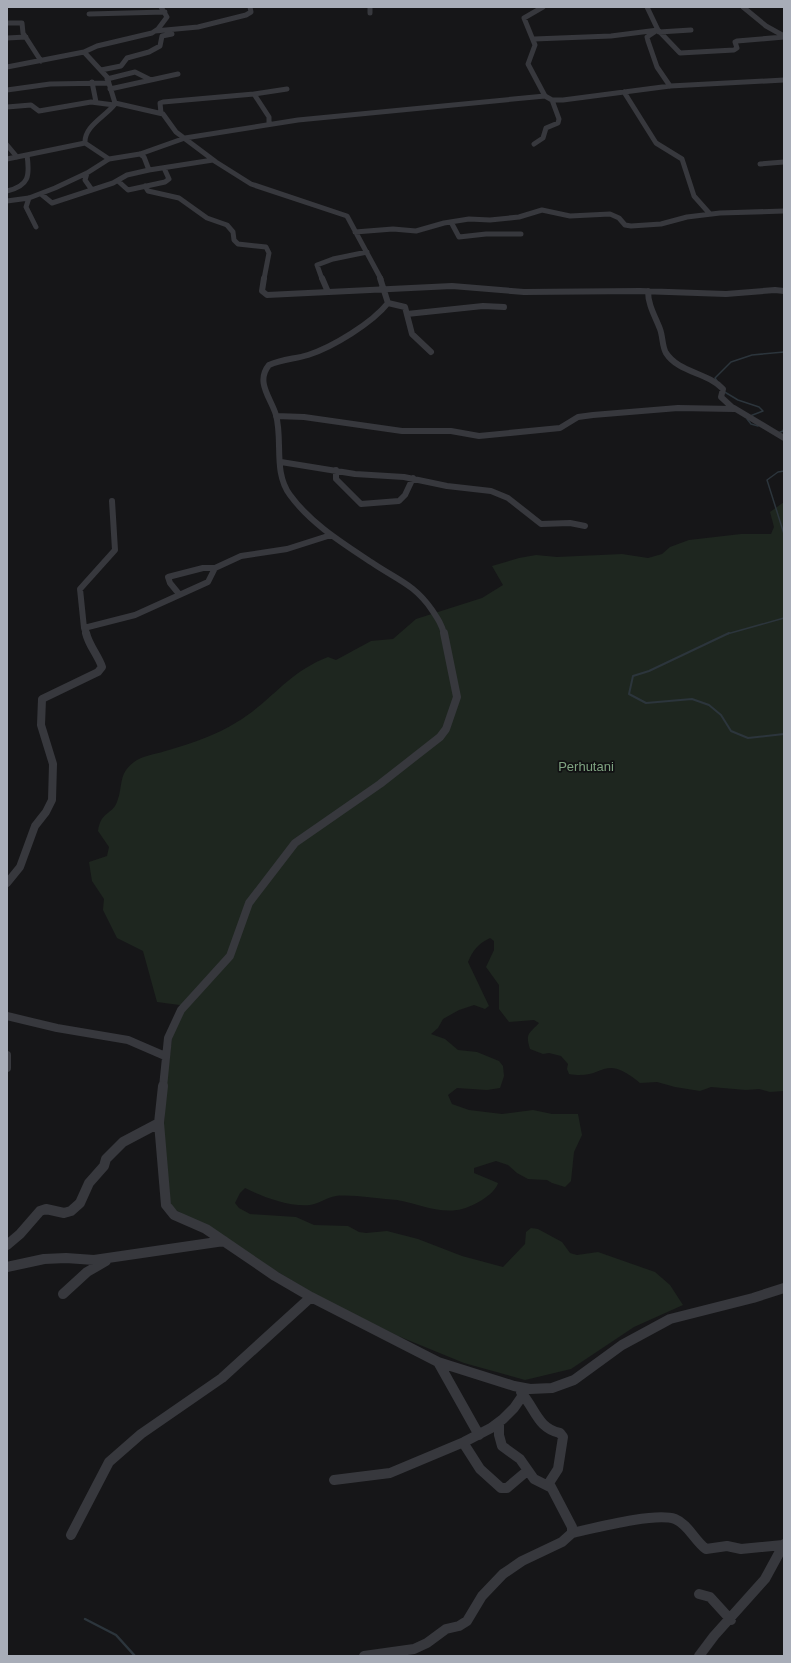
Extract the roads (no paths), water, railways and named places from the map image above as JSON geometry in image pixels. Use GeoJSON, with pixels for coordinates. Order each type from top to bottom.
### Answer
{"type":"FeatureCollection","features":[{"type":"Feature","properties":{"kind":"street"},"geometry":{"type":"LineString","coordinates":[[115,7],[116,13]]}},
{"type":"Feature","properties":{"kind":"street"},"geometry":{"type":"LineString","coordinates":[[7,67],[84,52],[97,46],[155,31],[174,30],[198,26],[246,15],[251,12],[250,7]]}},
{"type":"Feature","properties":{"kind":"street"},"geometry":{"type":"LineString","coordinates":[[370,7],[370,13]]}},
{"type":"Feature","properties":{"kind":"street"},"geometry":{"type":"LineString","coordinates":[[543,7],[524,16],[534,39],[534,50],[528,64],[545,96],[552,100],[670,86],[784,80]]}},
{"type":"Feature","properties":{"kind":"street"},"geometry":{"type":"LineString","coordinates":[[647,7],[658,30],[676,52],[682,54],[734,50],[736,49],[737,41],[784,37]]}},
{"type":"Feature","properties":{"kind":"street"},"geometry":{"type":"LineString","coordinates":[[743,7],[766,26],[784,37]]}},
{"type":"Feature","properties":{"kind":"street"},"geometry":{"type":"LineString","coordinates":[[89,14],[163,9],[167,18],[155,31]]}},
{"type":"Feature","properties":{"kind":"street"},"geometry":{"type":"LineString","coordinates":[[7,23],[22,23],[26,37],[41,61]]}},
{"type":"Feature","properties":{"kind":"street"},"geometry":{"type":"LineString","coordinates":[[101,70],[121,66],[127,58],[158,48],[162,41],[162,36],[174,34],[174,30]]}},
{"type":"Feature","properties":{"kind":"street"},"geometry":{"type":"LineString","coordinates":[[534,39],[606,36],[658,30],[691,30]]}},
{"type":"Feature","properties":{"kind":"street"},"geometry":{"type":"LineString","coordinates":[[658,30],[647,38],[657,67],[670,86]]}},
{"type":"Feature","properties":{"kind":"street"},"geometry":{"type":"LineString","coordinates":[[7,38],[26,37]]}},
{"type":"Feature","properties":{"kind":"street"},"geometry":{"type":"LineString","coordinates":[[84,52],[101,70],[108,81],[115,104]]}},
{"type":"Feature","properties":{"kind":"street"},"geometry":{"type":"LineString","coordinates":[[7,90],[50,84],[108,81],[135,72],[151,80]]}},
{"type":"Feature","properties":{"kind":"street"},"geometry":{"type":"LineString","coordinates":[[110,89],[178,74]]}},
{"type":"Feature","properties":{"kind":"street"},"geometry":{"type":"LineString","coordinates":[[92,82],[96,102]]}},
{"type":"Feature","properties":{"kind":"street"},"geometry":{"type":"LineString","coordinates":[[161,113],[160,103],[163,102],[254,94],[287,89]]}},
{"type":"Feature","properties":{"kind":"street"},"geometry":{"type":"LineString","coordinates":[[624,92],[656,143],[682,159],[694,196],[710,214]]}},
{"type":"Feature","properties":{"kind":"street"},"geometry":{"type":"LineString","coordinates":[[254,94],[269,117],[269,123]]}},
{"type":"Feature","properties":{"kind":"street"},"geometry":{"type":"LineString","coordinates":[[7,201],[29,198],[41,194],[88,173],[109,159],[140,154],[185,138],[269,123],[545,96]]}},
{"type":"Feature","properties":{"kind":"street"},"geometry":{"type":"LineString","coordinates":[[534,144],[544,137],[546,134],[546,128],[558,123],[559,119],[552,100]]}},
{"type":"Feature","properties":{"kind":"street"},"geometry":{"type":"LineString","coordinates":[[7,106],[28,105],[41,110],[96,102],[161,113],[166,117],[175,131],[213,160],[256,186],[344,214],[349,218],[379,274],[388,303]]}},
{"type":"Feature","properties":{"kind":"street"},"geometry":{"type":"LineString","coordinates":[[85,143],[85,135],[88,129],[106,115],[115,104]]}},
{"type":"Feature","properties":{"kind":"street"},"geometry":{"type":"LineString","coordinates":[[7,159],[85,143],[109,159]]}},
{"type":"Feature","properties":{"kind":"street"},"geometry":{"type":"LineString","coordinates":[[7,145],[17,157]]}},
{"type":"Feature","properties":{"kind":"street"},"geometry":{"type":"LineString","coordinates":[[140,154],[144,157],[149,170]]}},
{"type":"Feature","properties":{"kind":"street"},"geometry":{"type":"LineString","coordinates":[[7,191],[21,188],[25,183],[29,166],[27,155]]}},
{"type":"Feature","properties":{"kind":"street"},"geometry":{"type":"LineString","coordinates":[[41,194],[50,203],[118,181],[127,175],[213,160]]}},
{"type":"Feature","properties":{"kind":"street"},"geometry":{"type":"LineString","coordinates":[[760,164],[784,162]]}},
{"type":"Feature","properties":{"kind":"street"},"geometry":{"type":"LineString","coordinates":[[118,181],[128,190],[168,180],[164,168]]}},
{"type":"Feature","properties":{"kind":"street"},"geometry":{"type":"LineString","coordinates":[[88,173],[85,180],[92,190]]}},
{"type":"Feature","properties":{"kind":"street"},"geometry":{"type":"LineString","coordinates":[[145,186],[149,192],[179,198],[207,218],[227,225],[234,232],[234,240],[238,244],[266,247],[269,253],[262,291],[265,294],[456,286],[524,292],[648,291],[726,294],[771,290],[784,291]]}},
{"type":"Feature","properties":{"kind":"street"},"geometry":{"type":"LineString","coordinates":[[29,198],[26,207],[36,227]]}},
{"type":"Feature","properties":{"kind":"street"},"geometry":{"type":"LineString","coordinates":[[356,232],[393,229],[416,232],[451,222],[469,219],[490,220],[519,217],[542,210],[570,216],[610,214],[619,218],[626,225],[635,226],[666,223],[710,214],[784,211]]}},
{"type":"Feature","properties":{"kind":"street"},"geometry":{"type":"LineString","coordinates":[[451,222],[459,237],[486,234],[521,234]]}},
{"type":"Feature","properties":{"kind":"street"},"geometry":{"type":"LineString","coordinates":[[328,292],[317,265],[334,259],[367,252]]}},
{"type":"Feature","properties":{"kind":"street"},"geometry":{"type":"LineString","coordinates":[[648,291],[648,298],[655,322],[661,332],[663,348],[666,354],[678,365],[696,374],[711,379],[723,389],[721,397],[734,408],[784,438]]}},
{"type":"Feature","properties":{"kind":"street"},"geometry":{"type":"LineString","coordinates":[[388,303],[404,306],[412,334],[431,352]]}},
{"type":"Feature","properties":{"kind":"street"},"geometry":{"type":"LineString","coordinates":[[388,303],[376,316],[320,351],[273,363],[267,368],[263,386],[276,416],[282,479],[289,494],[301,508],[336,539],[384,571],[410,585],[430,607],[444,629],[457,688],[456,701],[446,729],[440,737],[385,780],[302,836],[290,849],[249,903],[230,956],[187,1001],[181,1010],[171,1030],[165,1056],[158,1123],[166,1206],[174,1215],[200,1226],[275,1276],[311,1297],[438,1362],[520,1391],[542,1390],[564,1385],[588,1372],[622,1345],[670,1319],[748,1300],[784,1288]]}},
{"type":"Feature","properties":{"kind":"street"},"geometry":{"type":"LineString","coordinates":[[407,314],[483,306],[504,307]]}},
{"type":"Feature","properties":{"kind":"street"},"geometry":{"type":"LineString","coordinates":[[276,416],[304,417],[402,431],[451,431],[479,436],[560,428],[569,424],[578,417],[593,414],[678,408],[734,408]]}},
{"type":"Feature","properties":{"kind":"street"},"geometry":{"type":"LineString","coordinates":[[281,462],[366,475],[413,478],[447,486],[496,493],[508,498],[544,525],[570,523],[585,526]]}},
{"type":"Feature","properties":{"kind":"street"},"geometry":{"type":"LineString","coordinates":[[336,470],[336,479],[361,504],[399,501],[405,495],[413,478]]}},
{"type":"Feature","properties":{"kind":"street"},"geometry":{"type":"LineString","coordinates":[[7,884],[20,866],[35,826],[46,812],[52,800],[53,764],[41,725],[42,699],[98,672],[102,667],[99,658],[88,642],[84,628],[80,589],[113,554],[116,547],[112,501]]}},
{"type":"Feature","properties":{"kind":"street"},"geometry":{"type":"LineString","coordinates":[[179,594],[170,583],[168,577],[203,568],[215,568],[247,554],[287,549],[336,539]]}},
{"type":"Feature","properties":{"kind":"street"},"geometry":{"type":"LineString","coordinates":[[84,628],[135,614],[208,582],[215,568]]}},
{"type":"Feature","properties":{"kind":"street"},"geometry":{"type":"LineString","coordinates":[[7,1016],[62,1029],[130,1039],[146,1045],[165,1056]]}},
{"type":"Feature","properties":{"kind":"street"},"geometry":{"type":"LineString","coordinates":[[7,1055],[7,1068]]}},
{"type":"Feature","properties":{"kind":"street"},"geometry":{"type":"LineString","coordinates":[[7,1245],[20,1234],[40,1211],[46,1209],[64,1213],[71,1211],[80,1203],[89,1183],[104,1166],[106,1159],[123,1142],[158,1123]]}},
{"type":"Feature","properties":{"kind":"street"},"geometry":{"type":"LineString","coordinates":[[7,1267],[44,1259],[66,1258],[94,1260],[112,1258],[224,1241]]}},
{"type":"Feature","properties":{"kind":"street"},"geometry":{"type":"LineString","coordinates":[[63,1294],[87,1272],[112,1258]]}},
{"type":"Feature","properties":{"kind":"street"},"geometry":{"type":"LineString","coordinates":[[70,1534],[82,1518],[100,1477],[109,1462],[141,1434],[222,1378],[311,1297]]}},
{"type":"Feature","properties":{"kind":"street"},"geometry":{"type":"LineString","coordinates":[[438,1362],[479,1436]]}},
{"type":"Feature","properties":{"kind":"street"},"geometry":{"type":"LineString","coordinates":[[334,1480],[353,1476],[384,1474],[464,1444],[479,1436],[499,1422],[514,1408],[520,1391]]}},
{"type":"Feature","properties":{"kind":"street"},"geometry":{"type":"LineString","coordinates":[[520,1391],[532,1406],[544,1427],[550,1431],[560,1433],[563,1437],[560,1465],[550,1480],[550,1487],[572,1527],[572,1533]]}},
{"type":"Feature","properties":{"kind":"street"},"geometry":{"type":"LineString","coordinates":[[499,1422],[498,1435],[502,1446],[520,1459],[527,1471],[538,1482],[550,1487]]}},
{"type":"Feature","properties":{"kind":"street"},"geometry":{"type":"LineString","coordinates":[[464,1444],[483,1473],[501,1488],[507,1488],[527,1471]]}},
{"type":"Feature","properties":{"kind":"street"},"geometry":{"type":"LineString","coordinates":[[364,1656],[414,1649],[446,1630],[459,1626],[467,1621],[482,1596],[503,1574],[531,1557],[562,1542],[572,1533],[618,1523],[671,1518],[680,1522],[698,1543],[706,1548],[727,1546],[747,1549],[784,1544]]}},
{"type":"Feature","properties":{"kind":"street"},"geometry":{"type":"LineString","coordinates":[[699,1656],[712,1638],[731,1620],[765,1578],[784,1544]]}},
{"type":"Feature","properties":{"kind":"street"},"geometry":{"type":"LineString","coordinates":[[699,1594],[710,1597],[731,1620]]}},
{"type":"Feature","properties":{"kind":"waterway"},"geometry":{"type":"LineString","coordinates":[[717,381],[715,378],[731,362],[752,355],[784,352]]}},
{"type":"Feature","properties":{"kind":"waterway"},"geometry":{"type":"LineString","coordinates":[[723,391],[738,400],[759,407],[763,411],[750,416]]}},
{"type":"Feature","properties":{"kind":"waterway"},"geometry":{"type":"LineString","coordinates":[[747,419],[751,424],[758,426]]}},
{"type":"Feature","properties":{"kind":"waterway"},"geometry":{"type":"LineString","coordinates":[[778,433],[783,431],[784,428]]}},
{"type":"Feature","properties":{"kind":"waterway"},"geometry":{"type":"LineString","coordinates":[[784,471],[778,472],[767,480],[784,534]]}},
{"type":"Feature","properties":{"kind":"waterway"},"geometry":{"type":"LineString","coordinates":[[727,634],[784,618]]}},
{"type":"Feature","properties":{"kind":"waterway"},"geometry":{"type":"LineString","coordinates":[[729,633],[649,671],[633,676],[629,694],[646,703],[692,699],[709,705],[721,715],[731,731],[748,738],[784,734]]}},
{"type":"Feature","properties":{"kind":"waterway"},"geometry":{"type":"LineString","coordinates":[[85,1619],[116,1635],[135,1656]]}},
{"type":"Feature","properties":{"kind":"park label","name":"Perhutani"},"geometry":{"type":"Point","coordinates":[586,766]}}]}
